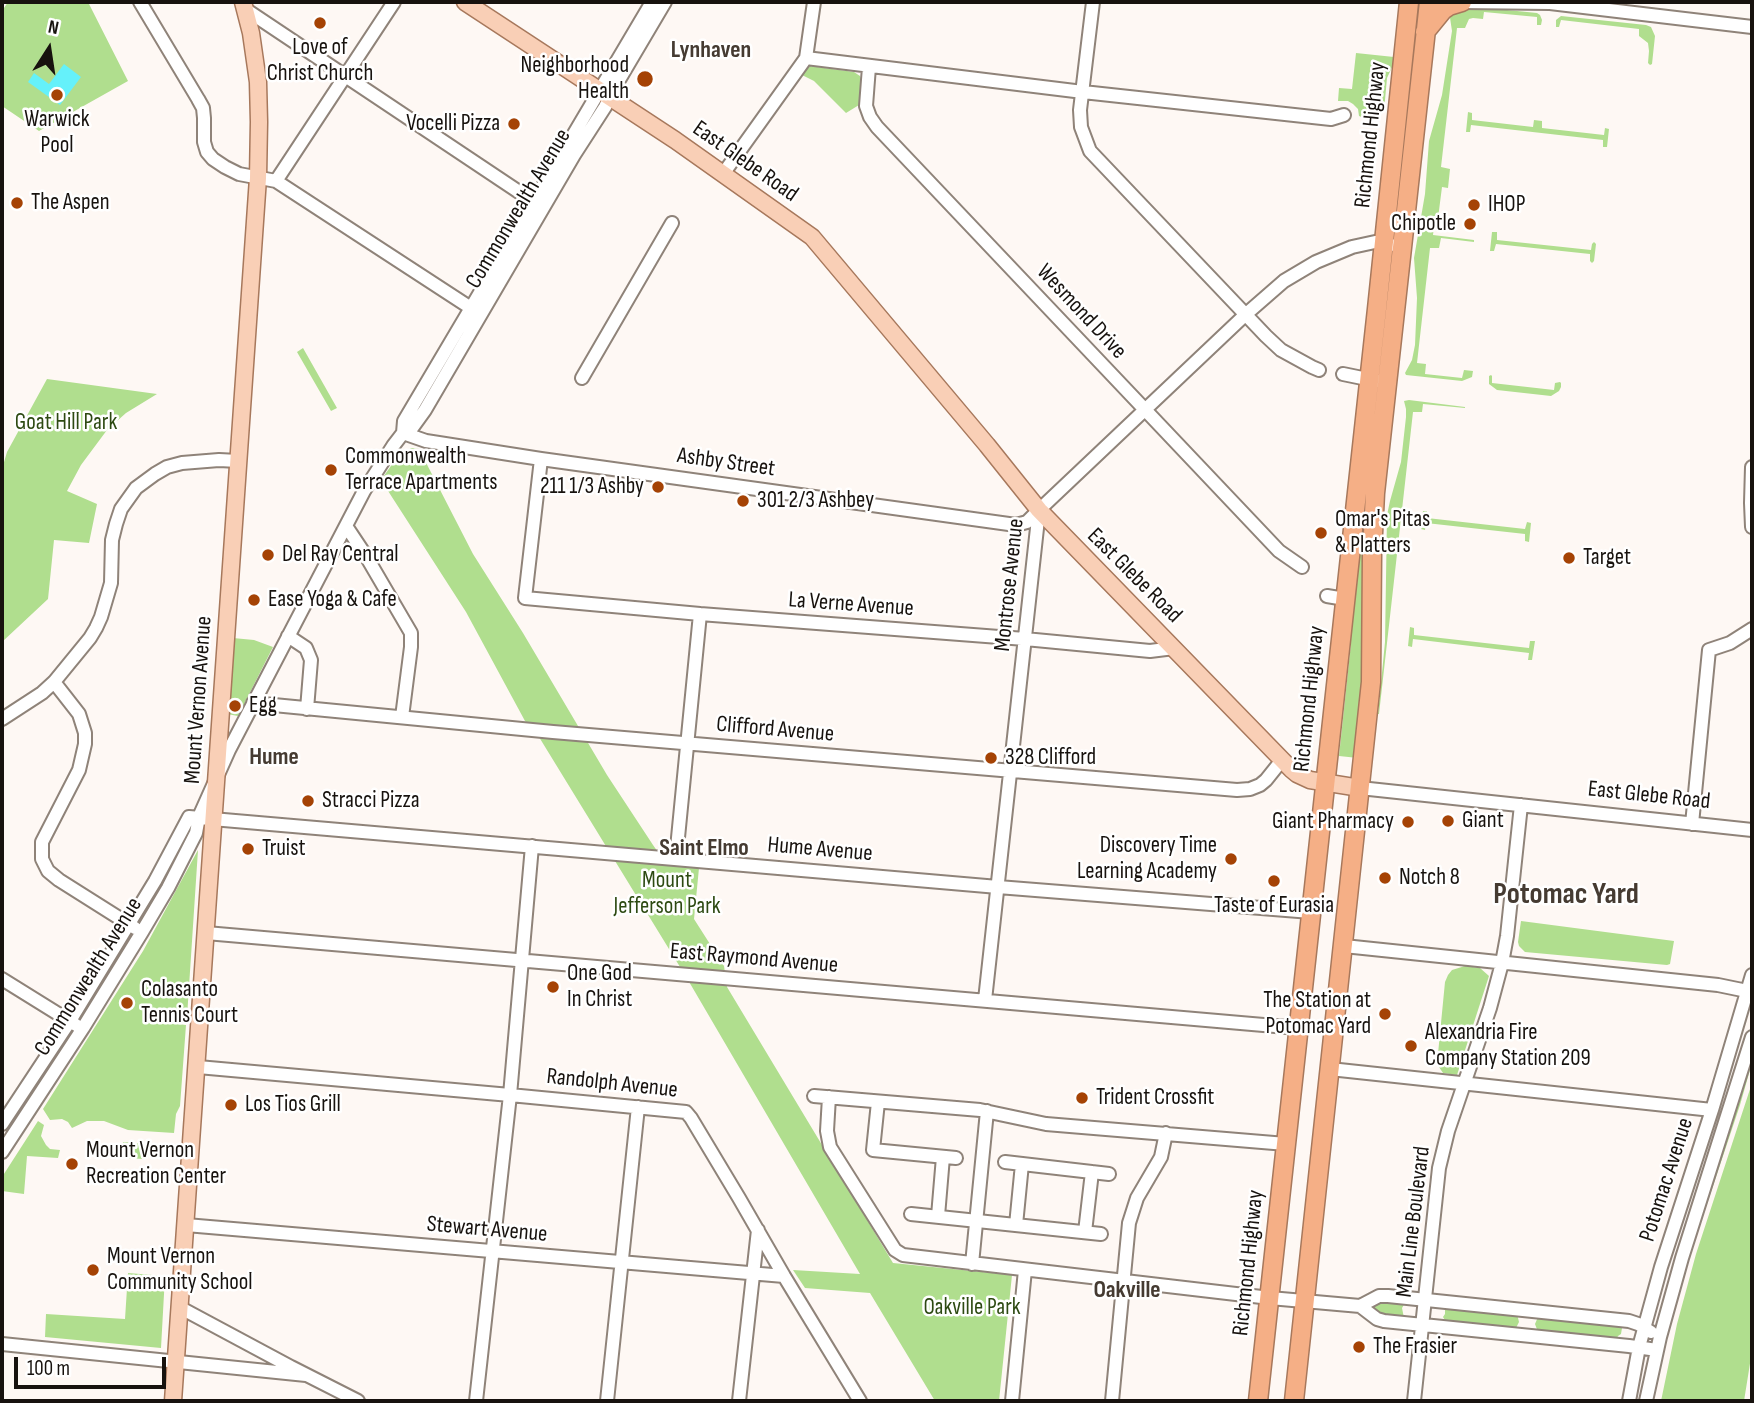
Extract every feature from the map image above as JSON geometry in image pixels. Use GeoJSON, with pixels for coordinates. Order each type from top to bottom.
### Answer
{"type":"FeatureCollection","features":[{"type":"Feature","properties":{"kind":"highway","name":"Richmond Highway"},"geometry":{"type":"LineString","coordinates":[[1393,245],[1409,2]]}},
{"type":"Feature","properties":{"kind":"highway"},"geometry":{"type":"LineString","coordinates":[[1419,2],[1425,32]]}},
{"type":"Feature","properties":{"kind":"highway","name":"Richmond Highway"},"geometry":{"type":"LineString","coordinates":[[1294,1401],[1344,946],[1371,668],[1378,381],[1393,245],[1429,2]]}},
{"type":"Feature","properties":{"kind":"highway"},"geometry":{"type":"LineString","coordinates":[[1425,32],[1443,10],[1462,2]]}},
{"type":"Feature","properties":{"kind":"highway","name":"Richmond Highway"},"geometry":{"type":"LineString","coordinates":[[1258,1401],[1325,783],[1336,597],[1378,381]]}},
{"type":"Feature","properties":{"kind":"main road","name":"East Glebe Road"},"geometry":{"type":"LineString","coordinates":[[465,2],[798,226],[822,248],[1039,510],[1282,760],[1304,778],[1360,788]]}},
{"type":"Feature","properties":{"kind":"main road","name":"Mount Vernon Avenue"},"geometry":{"type":"LineString","coordinates":[[173,1401],[206,933],[207,818],[218,774],[258,178],[258,82],[244,5]]}},
{"type":"Feature","properties":{"kind":"street"},"geometry":{"type":"LineString","coordinates":[[140,2],[202,108],[207,152],[225,167],[239,174],[276,181],[476,311]]}},
{"type":"Feature","properties":{"kind":"street"},"geometry":{"type":"LineString","coordinates":[[276,181],[394,2]]}},
{"type":"Feature","properties":{"kind":"street","name":"Commonwealth Avenue"},"geometry":{"type":"LineString","coordinates":[[605,94],[652,2]]}},
{"type":"Feature","properties":{"kind":"street","name":"Commonwealth Avenue"},"geometry":{"type":"LineString","coordinates":[[218,774],[380,463],[425,410],[476,311],[605,94],[665,2]]}},
{"type":"Feature","properties":{"kind":"street"},"geometry":{"type":"LineString","coordinates":[[723,174],[806,58],[814,2]]}},
{"type":"Feature","properties":{"kind":"street"},"geometry":{"type":"LineString","coordinates":[[1093,2],[1080,110],[1081,127],[1090,151],[1281,350],[1319,370]]}},
{"type":"Feature","properties":{"kind":"street"},"geometry":{"type":"LineString","coordinates":[[1462,2],[1548,2],[1752,27]]}},
{"type":"Feature","properties":{"kind":"street"},"geometry":{"type":"LineString","coordinates":[[244,5],[539,205]]}},
{"type":"Feature","properties":{"kind":"street"},"geometry":{"type":"LineString","coordinates":[[806,58],[1331,119],[1344,115]]}},
{"type":"Feature","properties":{"kind":"street","name":"Wesmond Drive"},"geometry":{"type":"LineString","coordinates":[[869,67],[866,106],[877,127],[1279,551],[1302,567]]}},
{"type":"Feature","properties":{"kind":"street"},"geometry":{"type":"LineString","coordinates":[[582,378],[672,223]]}},
{"type":"Feature","properties":{"kind":"street","name":"Montrose Avenue"},"geometry":{"type":"LineString","coordinates":[[985,1000],[1039,510],[1277,286],[1309,265],[1352,247],[1375,242],[1393,245]]}},
{"type":"Feature","properties":{"kind":"street"},"geometry":{"type":"LineString","coordinates":[[1343,374],[1378,381]]}},
{"type":"Feature","properties":{"kind":"street","name":"Ashby Street"},"geometry":{"type":"LineString","coordinates":[[403,433],[426,441],[541,459],[1016,525],[1027,522],[1039,510]]}},
{"type":"Feature","properties":{"kind":"street","name":"La Verne Avenue"},"geometry":{"type":"LineString","coordinates":[[541,459],[525,598],[1150,651],[1174,648]]}},
{"type":"Feature","properties":{"kind":"street"},"geometry":{"type":"LineString","coordinates":[[2,719],[54,682],[90,638],[101,617],[111,583],[112,540],[116,524],[121,509],[136,488],[167,467],[182,463],[238,461]]}},
{"type":"Feature","properties":{"kind":"street"},"geometry":{"type":"LineString","coordinates":[[1752,467],[1752,527]]}},
{"type":"Feature","properties":{"kind":"street"},"geometry":{"type":"LineString","coordinates":[[346,526],[411,633],[402,717]]}},
{"type":"Feature","properties":{"kind":"street"},"geometry":{"type":"LineString","coordinates":[[676,858],[700,614]]}},
{"type":"Feature","properties":{"kind":"street"},"geometry":{"type":"LineString","coordinates":[[1692,824],[1709,650],[1730,643],[1752,629]]}},
{"type":"Feature","properties":{"kind":"street"},"geometry":{"type":"LineString","coordinates":[[288,636],[306,648],[311,660],[307,709]]}},
{"type":"Feature","properties":{"kind":"street"},"geometry":{"type":"LineString","coordinates":[[54,682],[79,715],[85,733],[85,744],[79,770],[42,842],[42,859],[47,871],[59,880],[142,932]]}},
{"type":"Feature","properties":{"kind":"street","name":"Clifford Avenue"},"geometry":{"type":"LineString","coordinates":[[253,703],[688,744],[1245,790],[1260,785],[1282,760]]}},
{"type":"Feature","properties":{"kind":"street","name":"East Glebe Road"},"geometry":{"type":"LineString","coordinates":[[1360,788],[1752,830]]}},
{"type":"Feature","properties":{"kind":"street","name":"Main Line Boulevard"},"geometry":{"type":"LineString","coordinates":[[1414,1401],[1439,1168],[1448,1131],[1495,993],[1502,963],[1521,806]]}},
{"type":"Feature","properties":{"kind":"street","name":"Commonwealth Avenue"},"geometry":{"type":"LineString","coordinates":[[4,1117],[70,1021],[155,881],[189,817],[207,818]]}},
{"type":"Feature","properties":{"kind":"street","name":"Commonwealth Avenue"},"geometry":{"type":"LineString","coordinates":[[2,1153],[142,932],[196,833],[207,818]]}},
{"type":"Feature","properties":{"kind":"street","name":"Hume Avenue"},"geometry":{"type":"LineString","coordinates":[[207,818],[1311,912]]}},
{"type":"Feature","properties":{"kind":"street"},"geometry":{"type":"LineString","coordinates":[[476,1401],[510,1095],[532,846]]}},
{"type":"Feature","properties":{"kind":"street"},"geometry":{"type":"LineString","coordinates":[[155,881],[168,888]]}},
{"type":"Feature","properties":{"kind":"street","name":"East Raymond Avenue"},"geometry":{"type":"LineString","coordinates":[[206,933],[1298,1028]]}},
{"type":"Feature","properties":{"kind":"street"},"geometry":{"type":"LineString","coordinates":[[1344,946],[1718,985],[1750,992]]}},
{"type":"Feature","properties":{"kind":"street","name":"Potomac Avenue"},"geometry":{"type":"LineString","coordinates":[[1629,1401],[1639,1347],[1672,1230],[1750,992],[1752,975]]}},
{"type":"Feature","properties":{"kind":"street"},"geometry":{"type":"LineString","coordinates":[[2,979],[83,1028]]}},
{"type":"Feature","properties":{"kind":"street","name":"Potomac Avenue"},"geometry":{"type":"LineString","coordinates":[[1646,1401],[1658,1344],[1682,1258],[1752,1037]]}},
{"type":"Feature","properties":{"kind":"street","name":"Randolph Avenue"},"geometry":{"type":"LineString","coordinates":[[198,1067],[685,1112],[860,1401]]}},
{"type":"Feature","properties":{"kind":"street"},"geometry":{"type":"LineString","coordinates":[[1330,1069],[1712,1110]]}},
{"type":"Feature","properties":{"kind":"street"},"geometry":{"type":"LineString","coordinates":[[814,1096],[988,1111],[1046,1124],[1286,1144]]}},
{"type":"Feature","properties":{"kind":"street"},"geometry":{"type":"LineString","coordinates":[[829,1097],[827,1131],[831,1147],[895,1250],[903,1255],[1270,1298],[1360,1306],[1383,1296],[1629,1321],[1644,1328],[1658,1344]]}},
{"type":"Feature","properties":{"kind":"street"},"geometry":{"type":"LineString","coordinates":[[878,1102],[873,1150],[950,1158],[938,1216]]}},
{"type":"Feature","properties":{"kind":"street"},"geometry":{"type":"LineString","coordinates":[[607,1401],[638,1107]]}},
{"type":"Feature","properties":{"kind":"street"},"geometry":{"type":"LineString","coordinates":[[972,1264],[988,1111]]}},
{"type":"Feature","properties":{"kind":"street"},"geometry":{"type":"LineString","coordinates":[[4,1117],[21,1123]]}},
{"type":"Feature","properties":{"kind":"street"},"geometry":{"type":"LineString","coordinates":[[1112,1401],[1131,1214],[1137,1198],[1161,1157],[1166,1133]]}},
{"type":"Feature","properties":{"kind":"street"},"geometry":{"type":"LineString","coordinates":[[1005,1162],[1109,1174]]}},
{"type":"Feature","properties":{"kind":"street"},"geometry":{"type":"LineString","coordinates":[[1016,1225],[1022,1164]]}},
{"type":"Feature","properties":{"kind":"street"},"geometry":{"type":"LineString","coordinates":[[1085,1232],[1092,1172]]}},
{"type":"Feature","properties":{"kind":"street"},"geometry":{"type":"LineString","coordinates":[[912,1214],[1101,1234]]}},
{"type":"Feature","properties":{"kind":"street","name":"Stewart Avenue"},"geometry":{"type":"LineString","coordinates":[[186,1225],[784,1276]]}},
{"type":"Feature","properties":{"kind":"street"},"geometry":{"type":"LineString","coordinates":[[739,1401],[758,1230]]}},
{"type":"Feature","properties":{"kind":"street"},"geometry":{"type":"LineString","coordinates":[[1012,1401],[1025,1270]]}},
{"type":"Feature","properties":{"kind":"street"},"geometry":{"type":"LineString","coordinates":[[1360,1306],[1381,1321],[1639,1347],[1658,1344]]}},
{"type":"Feature","properties":{"kind":"street"},"geometry":{"type":"LineString","coordinates":[[179,1307],[358,1401]]}},
{"type":"Feature","properties":{"kind":"street"},"geometry":{"type":"LineString","coordinates":[[2,1344],[306,1375]]}},
{"type":"Feature","properties":{"kind":"green space"},"geometry":{"type":"Polygon","coordinates":[[[8,2],[88,2],[128,81],[39,131],[2,106],[2,11],[8,2]]]}},
{"type":"Feature","properties":{"kind":"green space"},"geometry":{"type":"Polygon","coordinates":[[[1458,9],[1537,13],[1542,20],[1541,25],[1537,25],[1537,17],[1484,12],[1483,19],[1469,19],[1465,28],[1457,28],[1441,167],[1450,169],[1448,188],[1442,187],[1437,226],[1434,226],[1433,235],[1474,242],[1441,238],[1439,248],[1430,248],[1417,363],[1426,364],[1425,374],[1462,378],[1464,370],[1473,371],[1472,377],[1462,381],[1405,373],[1412,360],[1415,345],[1417,298],[1414,258],[1425,194],[1429,141],[1442,95],[1452,31],[1449,11],[1458,9]]]}},
{"type":"Feature","properties":{"kind":"green space"},"geometry":{"type":"Polygon","coordinates":[[[1561,16],[1651,27],[1655,36],[1652,64],[1648,63],[1648,43],[1639,36],[1639,29],[1561,20],[1559,27],[1556,27],[1556,20],[1561,16]]]}},
{"type":"Feature","properties":{"kind":"green space"},"geometry":{"type":"Polygon","coordinates":[[[1356,53],[1394,57],[1387,78],[1384,111],[1364,118],[1359,116],[1358,109],[1353,104],[1338,101],[1339,88],[1352,89],[1356,53]]]}},
{"type":"Feature","properties":{"kind":"green space"},"geometry":{"type":"Polygon","coordinates":[[[810,66],[854,72],[860,76],[862,82],[859,105],[846,113],[814,81],[802,75],[810,66]]]}},
{"type":"Feature","properties":{"kind":"green space"},"geometry":{"type":"Polygon","coordinates":[[[1468,112],[1472,113],[1472,120],[1533,127],[1534,120],[1542,121],[1542,128],[1604,135],[1605,128],[1609,129],[1607,147],[1603,147],[1603,140],[1471,125],[1470,132],[1466,132],[1468,112]]]}},
{"type":"Feature","properties":{"kind":"green space"},"geometry":{"type":"Polygon","coordinates":[[[1492,232],[1497,232],[1497,240],[1591,250],[1594,242],[1594,261],[1590,261],[1590,254],[1496,244],[1494,251],[1490,251],[1492,232]]]}},
{"type":"Feature","properties":{"kind":"green space"},"geometry":{"type":"Polygon","coordinates":[[[303,348],[337,408],[331,411],[297,352],[303,348]]]}},
{"type":"Feature","properties":{"kind":"green space"},"geometry":{"type":"Polygon","coordinates":[[[1491,375],[1492,383],[1554,390],[1555,383],[1560,382],[1561,387],[1551,396],[1497,390],[1489,384],[1491,375]]]}},
{"type":"Feature","properties":{"kind":"green space","name":"Goat Hill Park"},"geometry":{"type":"Polygon","coordinates":[[[47,379],[157,394],[126,413],[107,430],[81,465],[67,491],[97,504],[89,543],[54,540],[48,599],[2,642],[2,469],[7,452],[47,379]]]}},
{"type":"Feature","properties":{"kind":"green space"},"geometry":{"type":"Polygon","coordinates":[[[1404,401],[1465,408],[1423,404],[1422,412],[1413,412],[1378,714],[1385,642],[1387,515],[1401,462],[1406,417],[1404,401]]]}},
{"type":"Feature","properties":{"kind":"green space","name":"Mount Jefferson Park"},"geometry":{"type":"Polygon","coordinates":[[[411,448],[419,449],[473,554],[607,775],[653,845],[667,865],[699,868],[694,919],[724,966],[727,987],[893,1263],[1012,1275],[999,1401],[935,1401],[870,1293],[805,1288],[793,1270],[860,1274],[688,980],[539,737],[525,721],[466,612],[381,480],[393,463],[411,448]]]}},
{"type":"Feature","properties":{"kind":"green space"},"geometry":{"type":"Polygon","coordinates":[[[1368,453],[1366,642],[1358,758],[1339,756],[1351,643],[1347,629],[1368,453]]]}},
{"type":"Feature","properties":{"kind":"green space"},"geometry":{"type":"Polygon","coordinates":[[[1423,511],[1427,511],[1427,518],[1525,529],[1527,522],[1531,523],[1529,542],[1525,541],[1525,534],[1426,523],[1425,530],[1421,529],[1423,511]]]}},
{"type":"Feature","properties":{"kind":"green space"},"geometry":{"type":"Polygon","coordinates":[[[1410,627],[1414,628],[1414,635],[1529,648],[1530,641],[1535,641],[1532,660],[1528,660],[1529,653],[1413,639],[1412,647],[1408,646],[1410,627]]]}},
{"type":"Feature","properties":{"kind":"green space"},"geometry":{"type":"Polygon","coordinates":[[[233,638],[254,640],[273,647],[238,716],[227,714],[233,638]]]}},
{"type":"Feature","properties":{"kind":"green space"},"geometry":{"type":"Polygon","coordinates":[[[198,850],[187,1017],[177,1017],[177,1024],[186,1025],[180,1106],[176,1114],[174,1133],[128,1130],[104,1121],[87,1121],[72,1128],[62,1119],[50,1120],[43,1109],[143,951],[198,850]]]}},
{"type":"Feature","properties":{"kind":"green space"},"geometry":{"type":"Polygon","coordinates":[[[1521,921],[1674,941],[1670,964],[1525,952],[1518,942],[1521,921]]]}},
{"type":"Feature","properties":{"kind":"green space"},"geometry":{"type":"Polygon","coordinates":[[[1465,966],[1480,968],[1489,976],[1457,1075],[1443,1073],[1437,1064],[1445,982],[1452,970],[1465,966]]]}},
{"type":"Feature","properties":{"kind":"green space"},"geometry":{"type":"Polygon","coordinates":[[[1752,1055],[1740,1105],[1703,1216],[1702,1212],[1752,1055]]]}},
{"type":"Feature","properties":{"kind":"green space"},"geometry":{"type":"Polygon","coordinates":[[[1752,1083],[1752,1351],[1744,1401],[1661,1401],[1677,1324],[1696,1254],[1752,1083]]]}},
{"type":"Feature","properties":{"kind":"green space"},"geometry":{"type":"Polygon","coordinates":[[[38,1121],[44,1125],[41,1136],[46,1145],[50,1149],[60,1150],[58,1158],[27,1156],[24,1194],[2,1191],[2,1177],[38,1121]]]}},
{"type":"Feature","properties":{"kind":"green space"},"geometry":{"type":"Polygon","coordinates":[[[123,1142],[147,1144],[146,1159],[122,1158],[123,1142]]]}},
{"type":"Feature","properties":{"kind":"green space"},"geometry":{"type":"Polygon","coordinates":[[[128,1273],[165,1276],[161,1348],[45,1337],[46,1314],[125,1319],[128,1273]]]}},
{"type":"Feature","properties":{"kind":"green space"},"geometry":{"type":"Polygon","coordinates":[[[1380,1297],[1405,1303],[1402,1308],[1404,1318],[1382,1316],[1371,1307],[1380,1297]]]}},
{"type":"Feature","properties":{"kind":"green space"},"geometry":{"type":"Polygon","coordinates":[[[1448,1306],[1517,1314],[1519,1322],[1515,1330],[1446,1322],[1443,1317],[1448,1306]]]}},
{"type":"Feature","properties":{"kind":"green space"},"geometry":{"type":"Polygon","coordinates":[[[1538,1317],[1620,1326],[1621,1334],[1616,1340],[1538,1332],[1535,1324],[1538,1317]]]}},
{"type":"Feature","properties":{"kind":"water","name":"Warwick Pool"},"geometry":{"type":"Polygon","coordinates":[[[64,64],[81,77],[60,105],[28,82],[34,73],[49,84],[64,64]]]}},
{"type":"Feature","properties":{"kind":"place","name":"Love of Christ Church"},"geometry":{"type":"Point","coordinates":[320,23]}},
{"type":"Feature","properties":{"kind":"place","name":"Neighborhood Health"},"geometry":{"type":"Point","coordinates":[645,79]}},
{"type":"Feature","properties":{"kind":"place","name":"Warwick Pool"},"geometry":{"type":"Point","coordinates":[57,95]}},
{"type":"Feature","properties":{"kind":"place","name":"Vocelli Pizza"},"geometry":{"type":"Point","coordinates":[514,124]}},
{"type":"Feature","properties":{"kind":"place","name":"The Aspen"},"geometry":{"type":"Point","coordinates":[17,203]}},
{"type":"Feature","properties":{"kind":"place","name":"IHOP"},"geometry":{"type":"Point","coordinates":[1474,205]}},
{"type":"Feature","properties":{"kind":"place","name":"Chipotle"},"geometry":{"type":"Point","coordinates":[1470,224]}},
{"type":"Feature","properties":{"kind":"place","name":"Commonwealth Terrace Apartments"},"geometry":{"type":"Point","coordinates":[331,470]}},
{"type":"Feature","properties":{"kind":"place","name":"211 1/3 Ashby"},"geometry":{"type":"Point","coordinates":[658,487]}},
{"type":"Feature","properties":{"kind":"place","name":"301 2/3 Ashbey"},"geometry":{"type":"Point","coordinates":[743,501]}},
{"type":"Feature","properties":{"kind":"place","name":"Omar's Pitas & Platters"},"geometry":{"type":"Point","coordinates":[1321,533]}},
{"type":"Feature","properties":{"kind":"place","name":"Del Ray Central"},"geometry":{"type":"Point","coordinates":[268,555]}},
{"type":"Feature","properties":{"kind":"place","name":"Target"},"geometry":{"type":"Point","coordinates":[1569,558]}},
{"type":"Feature","properties":{"kind":"place","name":"Ease Yoga & Cafe"},"geometry":{"type":"Point","coordinates":[254,600]}},
{"type":"Feature","properties":{"kind":"place","name":"Egg"},"geometry":{"type":"Point","coordinates":[235,706]}},
{"type":"Feature","properties":{"kind":"place","name":"328 Clifford"},"geometry":{"type":"Point","coordinates":[991,758]}},
{"type":"Feature","properties":{"kind":"place","name":"Stracci Pizza"},"geometry":{"type":"Point","coordinates":[308,801]}},
{"type":"Feature","properties":{"kind":"place","name":"Giant"},"geometry":{"type":"Point","coordinates":[1448,821]}},
{"type":"Feature","properties":{"kind":"place","name":"Giant Pharmacy"},"geometry":{"type":"Point","coordinates":[1408,822]}},
{"type":"Feature","properties":{"kind":"place","name":"Truist"},"geometry":{"type":"Point","coordinates":[248,849]}},
{"type":"Feature","properties":{"kind":"place","name":"Discovery Time Learning Academy"},"geometry":{"type":"Point","coordinates":[1231,859]}},
{"type":"Feature","properties":{"kind":"place","name":"Notch 8"},"geometry":{"type":"Point","coordinates":[1385,878]}},
{"type":"Feature","properties":{"kind":"place","name":"Taste of Eurasia"},"geometry":{"type":"Point","coordinates":[1274,881]}},
{"type":"Feature","properties":{"kind":"place","name":"One God In Christ"},"geometry":{"type":"Point","coordinates":[553,987]}},
{"type":"Feature","properties":{"kind":"place","name":"Colasanto Tennis Court"},"geometry":{"type":"Point","coordinates":[127,1003]}},
{"type":"Feature","properties":{"kind":"place","name":"The Station at Potomac Yard"},"geometry":{"type":"Point","coordinates":[1385,1014]}},
{"type":"Feature","properties":{"kind":"place","name":"Alexandria Fire Company Station 209"},"geometry":{"type":"Point","coordinates":[1411,1046]}},
{"type":"Feature","properties":{"kind":"place","name":"Trident Crossfit"},"geometry":{"type":"Point","coordinates":[1082,1098]}},
{"type":"Feature","properties":{"kind":"place","name":"Los Tios Grill"},"geometry":{"type":"Point","coordinates":[231,1105]}},
{"type":"Feature","properties":{"kind":"place","name":"Mount Vernon Recreation Center"},"geometry":{"type":"Point","coordinates":[72,1164]}},
{"type":"Feature","properties":{"kind":"place","name":"Mount Vernon Community School"},"geometry":{"type":"Point","coordinates":[93,1270]}},
{"type":"Feature","properties":{"kind":"place","name":"The Frasier"},"geometry":{"type":"Point","coordinates":[1359,1347]}},
{"type":"Feature","properties":{"kind":"district","name":"Lynhaven"},"geometry":{"type":"Point","coordinates":[711,51]}},
{"type":"Feature","properties":{"kind":"district","name":"Hume"},"geometry":{"type":"Point","coordinates":[274,758]}},
{"type":"Feature","properties":{"kind":"district","name":"Saint Elmo"},"geometry":{"type":"Point","coordinates":[704,849]}},
{"type":"Feature","properties":{"kind":"district","name":"Potomac Yard"},"geometry":{"type":"Point","coordinates":[1566,895]}},
{"type":"Feature","properties":{"kind":"district","name":"Oakville"},"geometry":{"type":"Point","coordinates":[1127,1291]}},
{"type":"Feature","properties":{"kind":"park label","name":"Oakville Park"},"geometry":{"type":"Point","coordinates":[972,1308]}}]}
